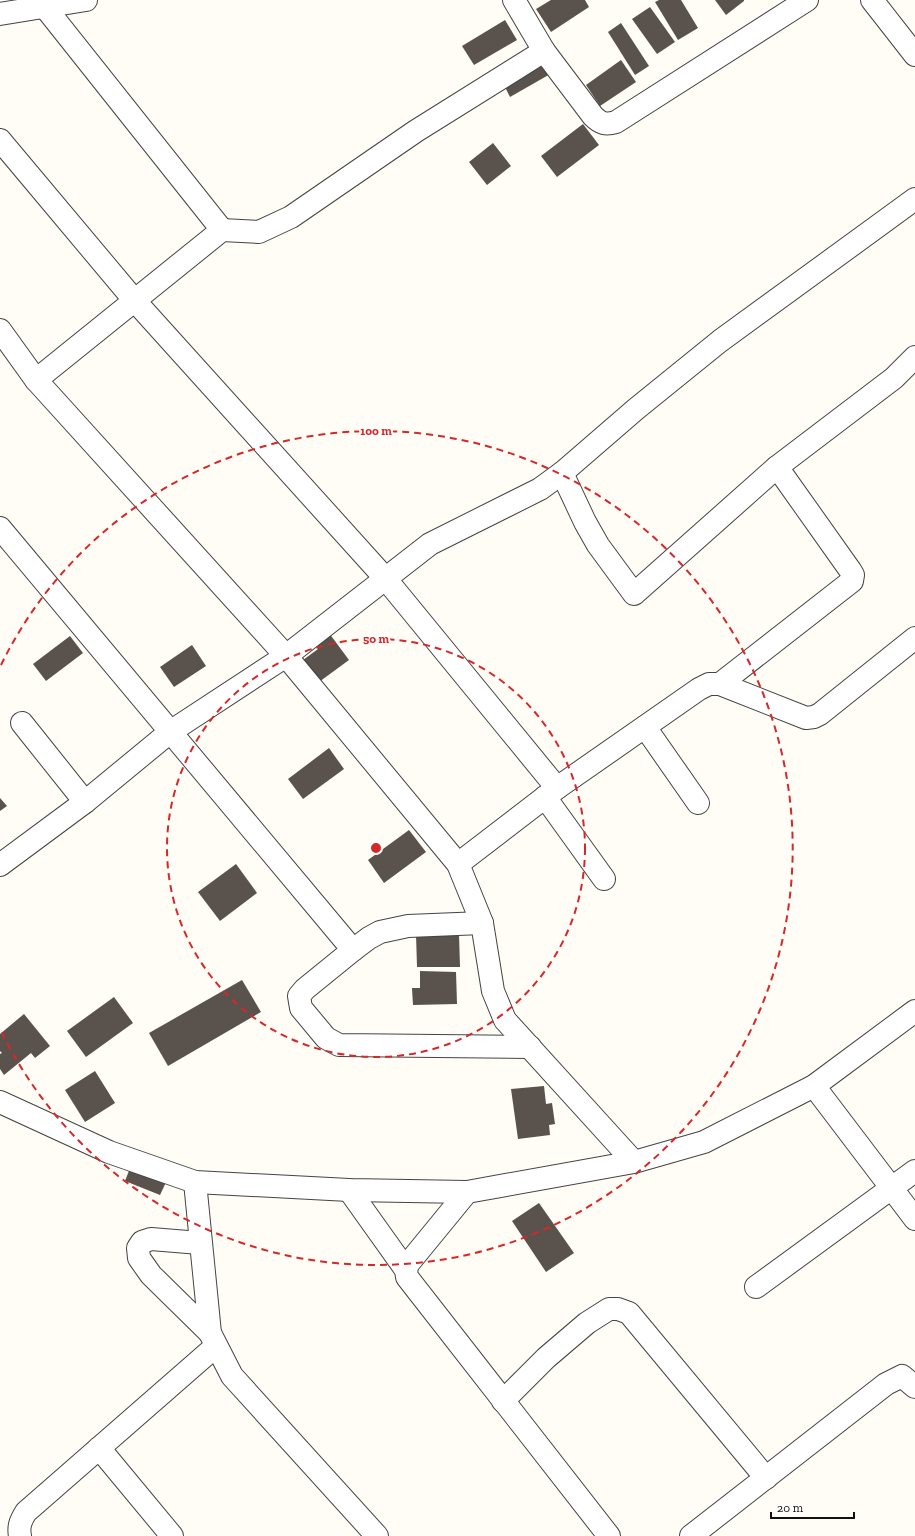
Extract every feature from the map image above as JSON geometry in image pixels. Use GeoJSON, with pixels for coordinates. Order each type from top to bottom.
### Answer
{"type":"FeatureCollection","features":[{"type":"Feature","properties":{"kind":"street"},"geometry":{"type":"LineString","coordinates":[[0,14],[86,0]]}},
{"type":"Feature","properties":{"kind":"street"},"geometry":{"type":"LineString","coordinates":[[514,0],[544,51],[593,116],[599,122],[607,124],[616,122],[806,0]]}},
{"type":"Feature","properties":{"kind":"street"},"geometry":{"type":"LineString","coordinates":[[872,0],[915,55]]}},
{"type":"Feature","properties":{"kind":"street"},"geometry":{"type":"LineString","coordinates":[[44,6],[222,230]]}},
{"type":"Feature","properties":{"kind":"street"},"geometry":{"type":"LineString","coordinates":[[36,380],[222,230],[259,232],[291,217],[416,131],[544,51]]}},
{"type":"Feature","properties":{"kind":"street"},"geometry":{"type":"LineString","coordinates":[[0,140],[135,301],[385,578],[551,792],[604,879]]}},
{"type":"Feature","properties":{"kind":"street"},"geometry":{"type":"LineString","coordinates":[[0,865],[85,802],[170,732],[286,656],[430,544],[540,489],[562,473],[636,409],[720,341],[915,199]]}},
{"type":"Feature","properties":{"kind":"street"},"geometry":{"type":"LineString","coordinates":[[0,330],[36,380],[286,656],[458,864],[482,923],[493,991],[505,1020],[634,1162]]}},
{"type":"Feature","properties":{"kind":"street"},"geometry":{"type":"LineString","coordinates":[[562,473],[585,522],[598,545],[634,594],[777,466],[894,378],[915,357]]}},
{"type":"Feature","properties":{"kind":"street"},"geometry":{"type":"LineString","coordinates":[[720,684],[853,579],[850,570],[777,466]]}},
{"type":"Feature","properties":{"kind":"street"},"geometry":{"type":"LineString","coordinates":[[0,528],[353,950]]}},
{"type":"Feature","properties":{"kind":"street"},"geometry":{"type":"LineString","coordinates":[[458,864],[551,792],[699,689],[709,684],[720,684],[806,718],[814,717],[820,714],[915,638]]}},
{"type":"Feature","properties":{"kind":"street"},"geometry":{"type":"LineString","coordinates":[[22,723],[85,802]]}},
{"type":"Feature","properties":{"kind":"street"},"geometry":{"type":"LineString","coordinates":[[645,727],[698,803]]}},
{"type":"Feature","properties":{"kind":"street"},"geometry":{"type":"LineString","coordinates":[[482,923],[408,926],[380,932],[353,950],[305,989],[299,996],[301,1008],[326,1038],[339,1045],[530,1047]]}},
{"type":"Feature","properties":{"kind":"street"},"geometry":{"type":"LineString","coordinates":[[0,1102],[109,1152],[195,1182],[350,1190],[467,1192],[634,1162],[704,1142],[814,1086],[915,1011]]}},
{"type":"Feature","properties":{"kind":"street"},"geometry":{"type":"LineString","coordinates":[[814,1086],[915,1219]]}},
{"type":"Feature","properties":{"kind":"street"},"geometry":{"type":"LineString","coordinates":[[756,1287],[915,1171]]}},
{"type":"Feature","properties":{"kind":"street"},"geometry":{"type":"LineString","coordinates":[[195,1182],[200,1243],[213,1339]]}},
{"type":"Feature","properties":{"kind":"street"},"geometry":{"type":"LineString","coordinates":[[350,1190],[406,1270]]}},
{"type":"Feature","properties":{"kind":"street"},"geometry":{"type":"LineString","coordinates":[[467,1192],[408,1264],[406,1270],[407,1277],[609,1536]]}},
{"type":"Feature","properties":{"kind":"street"},"geometry":{"type":"LineString","coordinates":[[200,1243],[151,1239],[142,1242],[138,1248],[139,1258],[151,1275],[213,1339],[232,1376],[378,1536]]}},
{"type":"Feature","properties":{"kind":"street"},"geometry":{"type":"LineString","coordinates":[[503,1401],[546,1358],[587,1323],[609,1309],[618,1309],[628,1313],[766,1478]]}},
{"type":"Feature","properties":{"kind":"street"},"geometry":{"type":"LineString","coordinates":[[20,1536],[18,1530],[20,1522],[26,1512],[99,1448],[213,1339]]}},
{"type":"Feature","properties":{"kind":"street"},"geometry":{"type":"LineString","coordinates":[[691,1536],[886,1384],[902,1376],[915,1387]]}},
{"type":"Feature","properties":{"kind":"street"},"geometry":{"type":"LineString","coordinates":[[99,1448],[172,1536]]}},
{"type":"Feature","properties":{"kind":"building"},"geometry":{"type":"Polygon","coordinates":[[[551,0],[585,0],[589,7],[551,32],[536,9],[551,0]]]}},
{"type":"Feature","properties":{"kind":"building"},"geometry":{"type":"Polygon","coordinates":[[[659,0],[681,0],[698,28],[678,40],[655,2],[659,0]]]}},
{"type":"Feature","properties":{"kind":"building"},"geometry":{"type":"Polygon","coordinates":[[[715,0],[744,0],[744,1],[726,15],[715,0]]]}},
{"type":"Feature","properties":{"kind":"building"},"geometry":{"type":"Polygon","coordinates":[[[650,7],[675,42],[657,54],[632,19],[650,7]]]}},
{"type":"Feature","properties":{"kind":"building"},"geometry":{"type":"Polygon","coordinates":[[[505,20],[517,40],[474,65],[462,46],[505,20]]]}},
{"type":"Feature","properties":{"kind":"building"},"geometry":{"type":"Polygon","coordinates":[[[621,23],[649,66],[635,75],[608,32],[621,23]]]}},
{"type":"Feature","properties":{"kind":"building"},"geometry":{"type":"Polygon","coordinates":[[[542,56],[552,73],[510,97],[501,79],[542,56]]]}},
{"type":"Feature","properties":{"kind":"building"},"geometry":{"type":"Polygon","coordinates":[[[621,60],[636,82],[600,106],[586,85],[621,60]]]}},
{"type":"Feature","properties":{"kind":"building"},"geometry":{"type":"Polygon","coordinates":[[[583,124],[599,145],[557,177],[541,156],[583,124]]]}},
{"type":"Feature","properties":{"kind":"building"},"geometry":{"type":"Polygon","coordinates":[[[493,143],[511,166],[487,185],[469,162],[493,143]]]}},
{"type":"Feature","properties":{"kind":"building"},"geometry":{"type":"Polygon","coordinates":[[[329,633],[349,660],[319,682],[303,660],[318,649],[314,643],[329,633]]]}},
{"type":"Feature","properties":{"kind":"building"},"geometry":{"type":"Polygon","coordinates":[[[70,636],[83,653],[46,681],[33,664],[70,636]]]}},
{"type":"Feature","properties":{"kind":"building"},"geometry":{"type":"Polygon","coordinates":[[[192,645],[206,666],[174,687],[160,667],[192,645]]]}},
{"type":"Feature","properties":{"kind":"building"},"geometry":{"type":"Polygon","coordinates":[[[329,748],[344,769],[303,799],[288,779],[329,748]]]}},
{"type":"Feature","properties":{"kind":"building"},"geometry":{"type":"Polygon","coordinates":[[[0,798],[7,806],[0,811],[0,798]]]}},
{"type":"Feature","properties":{"kind":"building"},"geometry":{"type":"Polygon","coordinates":[[[409,830],[426,852],[384,883],[368,860],[409,830]]]}},
{"type":"Feature","properties":{"kind":"building"},"geometry":{"type":"Polygon","coordinates":[[[236,864],[257,893],[220,921],[198,892],[236,864]]]}},
{"type":"Feature","properties":{"kind":"building"},"geometry":{"type":"Polygon","coordinates":[[[416,934],[459,934],[460,967],[417,967],[416,934]]]}},
{"type":"Feature","properties":{"kind":"building"},"geometry":{"type":"Polygon","coordinates":[[[420,971],[456,972],[457,1004],[413,1005],[412,988],[420,988],[420,971]]]}},
{"type":"Feature","properties":{"kind":"building"},"geometry":{"type":"Polygon","coordinates":[[[242,980],[261,1012],[168,1066],[149,1033],[242,980]]]}},
{"type":"Feature","properties":{"kind":"building"},"geometry":{"type":"Polygon","coordinates":[[[114,997],[133,1023],[86,1057],[67,1031],[114,997]]]}},
{"type":"Feature","properties":{"kind":"building"},"geometry":{"type":"Polygon","coordinates":[[[24,1014],[50,1046],[35,1058],[31,1053],[4,1075],[0,1069],[0,1054],[2,1053],[0,1051],[0,1034],[24,1014]]]}},
{"type":"Feature","properties":{"kind":"building"},"geometry":{"type":"Polygon","coordinates":[[[95,1071],[115,1103],[85,1122],[65,1090],[95,1071]]]}},
{"type":"Feature","properties":{"kind":"building"},"geometry":{"type":"Polygon","coordinates":[[[544,1086],[546,1104],[552,1103],[555,1124],[549,1125],[550,1135],[518,1139],[511,1089],[544,1086]]]}},
{"type":"Feature","properties":{"kind":"building"},"geometry":{"type":"Polygon","coordinates":[[[132,1163],[168,1178],[160,1195],[125,1181],[132,1163]]]}},
{"type":"Feature","properties":{"kind":"building"},"geometry":{"type":"Polygon","coordinates":[[[539,1203],[574,1253],[546,1272],[512,1221],[539,1203]]]}}]}
